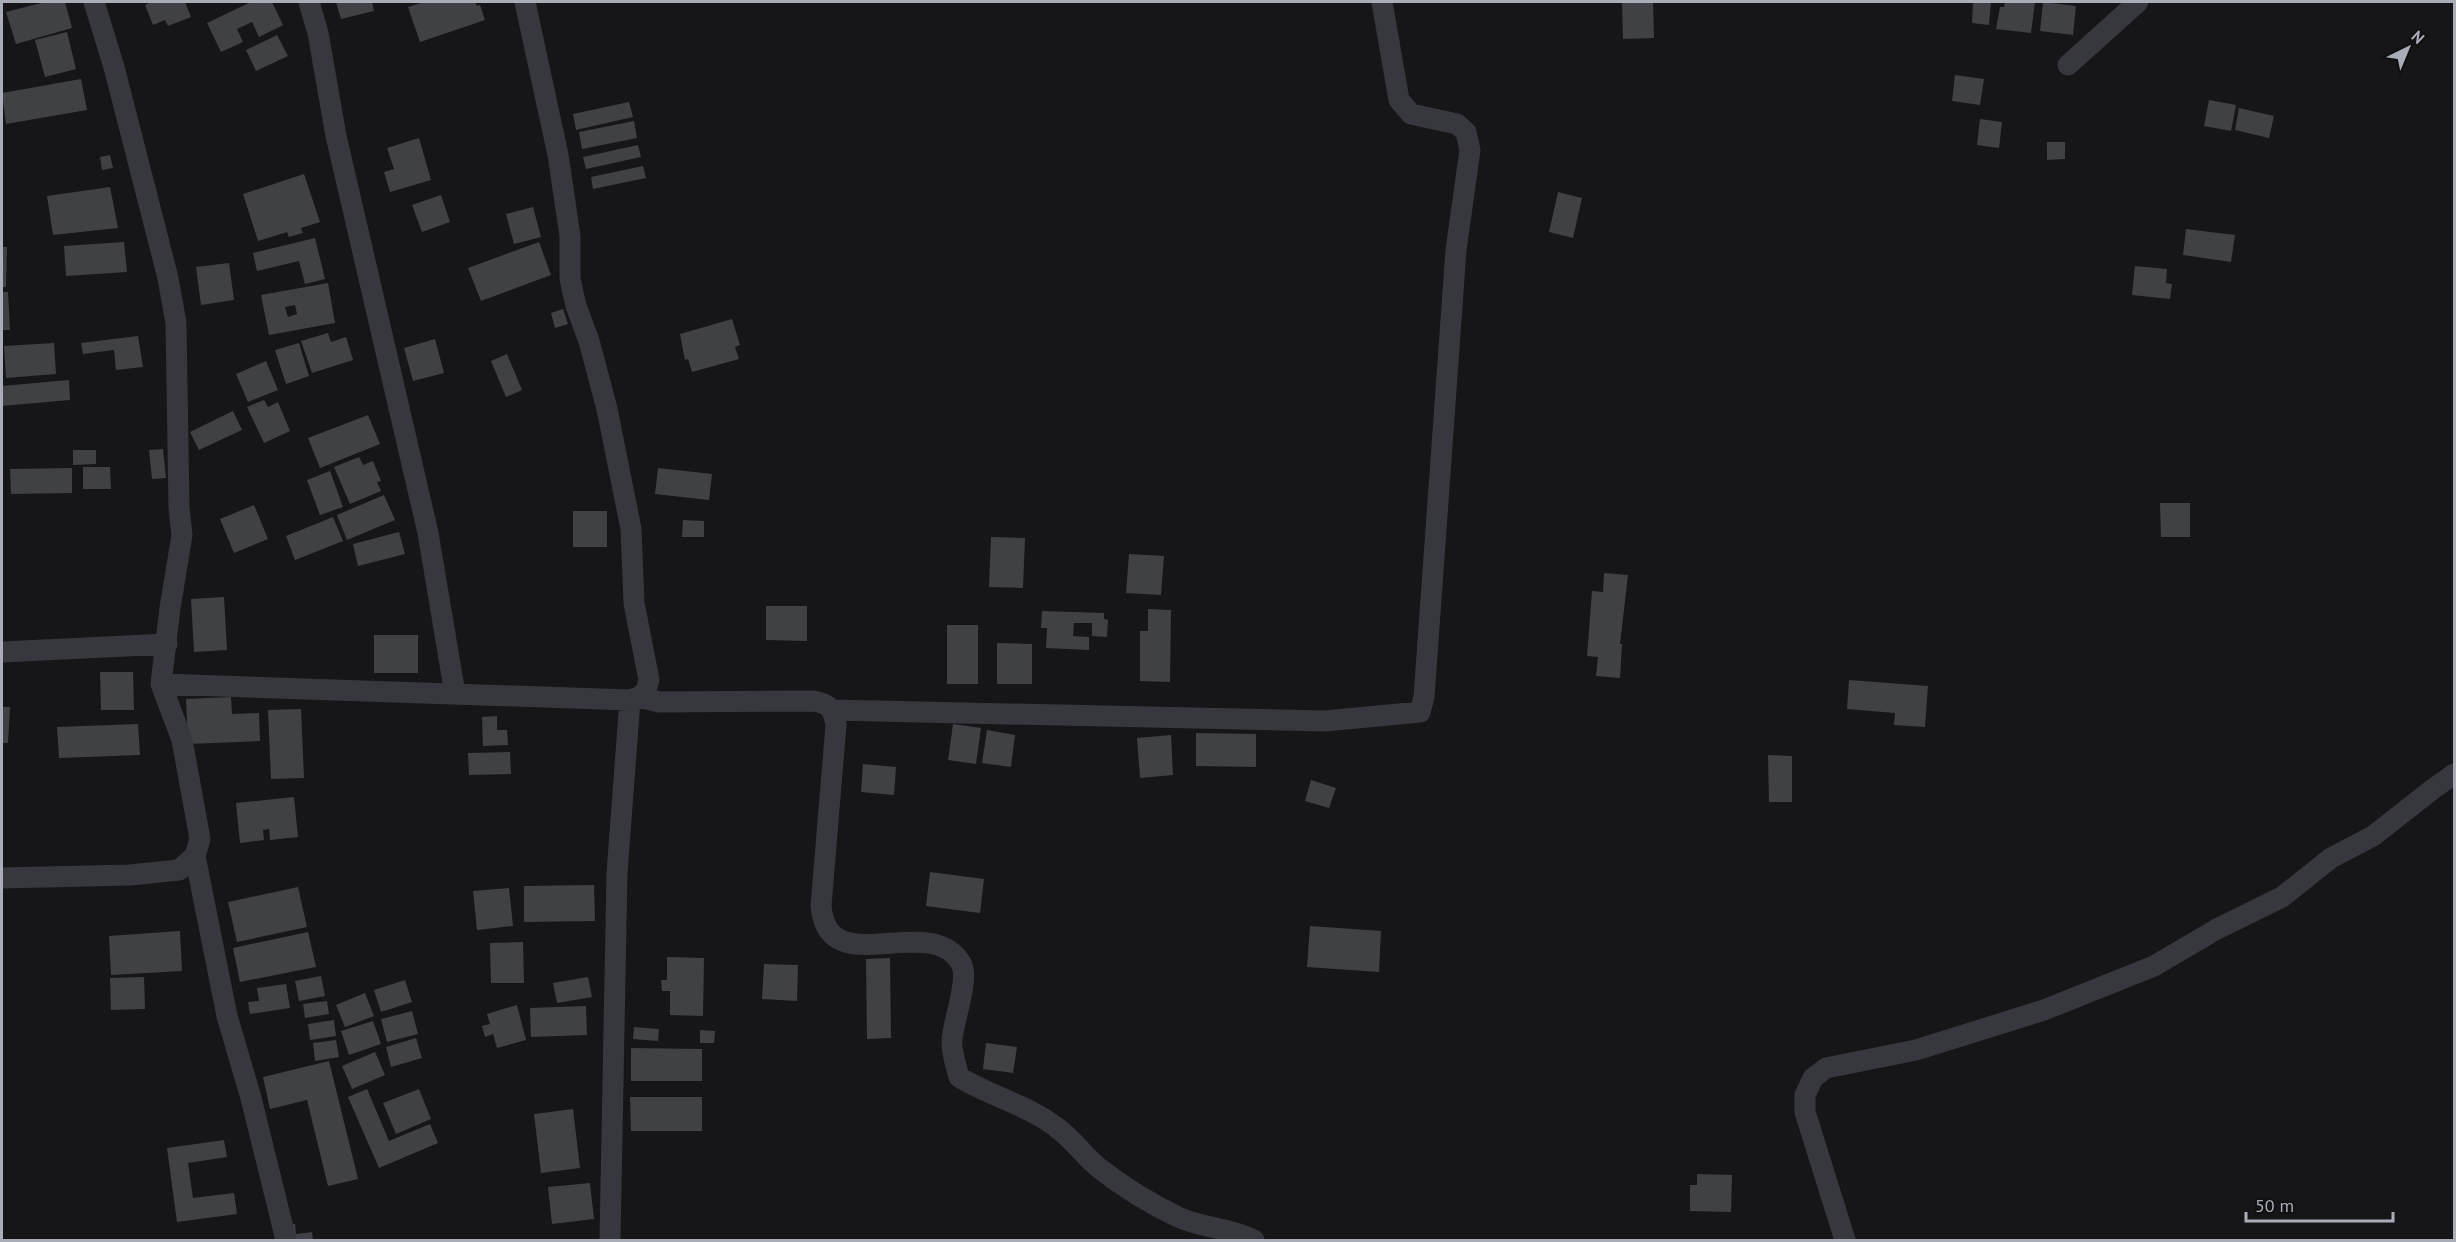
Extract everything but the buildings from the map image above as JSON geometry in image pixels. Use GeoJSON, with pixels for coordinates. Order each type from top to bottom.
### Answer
{"type":"FeatureCollection","features":[{"type":"Feature","properties":{"kind":"street"},"geometry":{"type":"LineString","coordinates":[[94,2],[114,67],[156,226],[176,322],[179,508],[182,535],[161,684],[184,750],[200,839],[195,856],[227,1016],[251,1098],[286,1240]]}},
{"type":"Feature","properties":{"kind":"street"},"geometry":{"type":"LineString","coordinates":[[309,2],[318,33],[336,136],[428,532],[455,694]]}},
{"type":"Feature","properties":{"kind":"street"},"geometry":{"type":"LineString","coordinates":[[525,2],[558,155],[570,236],[570,279],[607,409],[631,529],[634,603],[649,680],[646,691],[635,698]]}},
{"type":"Feature","properties":{"kind":"street"},"geometry":{"type":"LineString","coordinates":[[833,710],[1325,721],[1420,712],[1424,697],[1456,250],[1470,150],[1466,132],[1457,124],[1412,114],[1398,100],[1382,2]]}},
{"type":"Feature","properties":{"kind":"street"},"geometry":{"type":"LineString","coordinates":[[2068,65],[2138,2]]}},
{"type":"Feature","properties":{"kind":"street"},"geometry":{"type":"LineString","coordinates":[[2,652],[167,644]]}},
{"type":"Feature","properties":{"kind":"street"},"geometry":{"type":"LineString","coordinates":[[161,684],[635,698],[659,702],[814,701],[825,703],[833,710],[836,725],[821,906],[822,918],[827,930],[840,940],[855,945],[925,942],[942,945],[955,954],[963,967],[962,986],[951,1042],[959,1077],[976,1088],[1034,1113],[1057,1127],[1098,1167],[1138,1195],[1179,1218],[1237,1232],[1254,1240]]}},
{"type":"Feature","properties":{"kind":"street"},"geometry":{"type":"LineString","coordinates":[[610,1240],[617,873],[635,698]]}},
{"type":"Feature","properties":{"kind":"street"},"geometry":{"type":"LineString","coordinates":[[1845,1240],[1805,1112],[1805,1095],[1813,1078],[1826,1068],[1916,1050],[2044,1010],[2154,966],[2217,929],[2282,897],[2331,858],[2373,836],[2454,774]]}},
{"type":"Feature","properties":{"kind":"street"},"geometry":{"type":"LineString","coordinates":[[2,878],[179,870],[195,856]]}}]}
